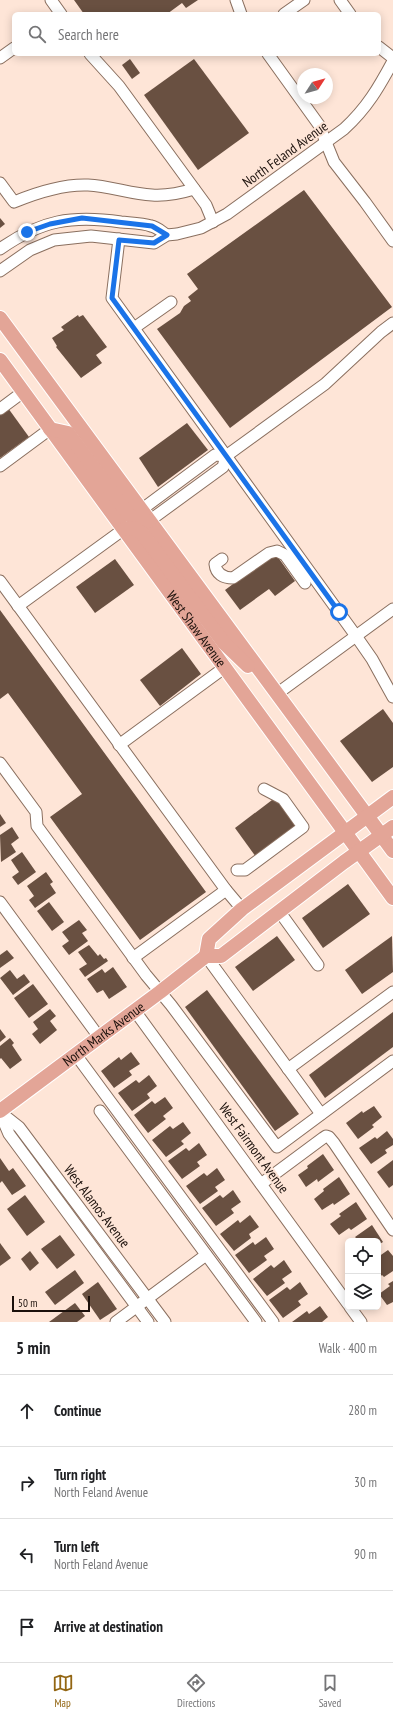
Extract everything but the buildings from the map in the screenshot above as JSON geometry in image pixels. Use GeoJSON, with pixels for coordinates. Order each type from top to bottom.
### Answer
{"type":"FeatureCollection","features":[{"type":"Feature","properties":{"kind":"main road","name":"West Shaw Avenue"},"geometry":{"type":"LineString","coordinates":[[0,318],[145,516],[278,693],[393,851]]}},
{"type":"Feature","properties":{"kind":"main road","name":"West Shaw Avenue"},"geometry":{"type":"LineString","coordinates":[[0,360],[393,898]]}},
{"type":"Feature","properties":{"kind":"main road"},"geometry":{"type":"LineString","coordinates":[[50,429],[68,433],[129,515],[138,521],[145,516]]}},
{"type":"Feature","properties":{"kind":"main road"},"geometry":{"type":"LineString","coordinates":[[124,529],[134,528],[142,533],[224,643],[278,693]]}},
{"type":"Feature","properties":{"kind":"main road"},"geometry":{"type":"LineString","coordinates":[[206,956],[209,939],[242,909],[393,797]]}},
{"type":"Feature","properties":{"kind":"main road","name":"North Marks Avenue"},"geometry":{"type":"LineString","coordinates":[[0,1112],[206,956],[221,956],[393,827]]}},
{"type":"Feature","properties":{"kind":"street"},"geometry":{"type":"LineString","coordinates":[[51,0],[59,12]]}},
{"type":"Feature","properties":{"kind":"street"},"geometry":{"type":"LineString","coordinates":[[236,0],[240,12]]}},
{"type":"Feature","properties":{"kind":"street"},"geometry":{"type":"LineString","coordinates":[[287,12],[304,0]]}},
{"type":"Feature","properties":{"kind":"street"},"geometry":{"type":"LineString","coordinates":[[340,0],[349,12]]}},
{"type":"Feature","properties":{"kind":"street"},"geometry":{"type":"LineString","coordinates":[[0,58],[12,49]]}},
{"type":"Feature","properties":{"kind":"street"},"geometry":{"type":"LineString","coordinates":[[381,49],[393,60]]}},
{"type":"Feature","properties":{"kind":"street"},"geometry":{"type":"LineString","coordinates":[[92,56],[119,86],[206,205],[213,222]]}},
{"type":"Feature","properties":{"kind":"street"},"geometry":{"type":"LineString","coordinates":[[269,56],[319,125],[334,162],[393,241]]}},
{"type":"Feature","properties":{"kind":"street","name":"North Feland Avenue"},"geometry":{"type":"LineString","coordinates":[[0,271],[30,250],[54,240],[91,236],[154,243],[167,235],[190,231],[213,222],[227,214],[344,129],[361,113],[390,74],[393,60]]}},
{"type":"Feature","properties":{"kind":"street"},"geometry":{"type":"LineString","coordinates":[[0,183],[14,202],[51,189],[78,186],[104,187],[151,195],[174,194],[194,189]]}},
{"type":"Feature","properties":{"kind":"street"},"geometry":{"type":"LineString","coordinates":[[0,249],[37,228],[62,221],[82,218],[152,226],[167,235]]}},
{"type":"Feature","properties":{"kind":"street"},"geometry":{"type":"LineString","coordinates":[[119,240],[112,298],[356,636],[372,659],[393,697]]}},
{"type":"Feature","properties":{"kind":"street"},"geometry":{"type":"LineString","coordinates":[[134,328],[171,302]]}},
{"type":"Feature","properties":{"kind":"street"},"geometry":{"type":"LineString","coordinates":[[145,516],[223,467],[226,456],[325,384],[381,332],[393,323]]}},
{"type":"Feature","properties":{"kind":"street"},"geometry":{"type":"LineString","coordinates":[[0,409],[23,392]]}},
{"type":"Feature","properties":{"kind":"street"},"geometry":{"type":"LineString","coordinates":[[0,466],[50,429]]}},
{"type":"Feature","properties":{"kind":"street"},"geometry":{"type":"LineString","coordinates":[[18,606],[124,529]]}},
{"type":"Feature","properties":{"kind":"street"},"geometry":{"type":"LineString","coordinates":[[222,559],[215,564],[217,572],[221,576],[232,578],[269,553],[277,551],[285,555],[305,583]]}},
{"type":"Feature","properties":{"kind":"street"},"geometry":{"type":"LineString","coordinates":[[0,581],[226,890],[242,909]]}},
{"type":"Feature","properties":{"kind":"street"},"geometry":{"type":"LineString","coordinates":[[278,693],[393,609]]}},
{"type":"Feature","properties":{"kind":"street"},"geometry":{"type":"LineString","coordinates":[[120,745],[224,668]]}},
{"type":"Feature","properties":{"kind":"street"},"geometry":{"type":"LineString","coordinates":[[0,763],[36,812],[37,826],[133,958],[277,1147],[393,1061]]}},
{"type":"Feature","properties":{"kind":"street"},"geometry":{"type":"LineString","coordinates":[[237,870],[245,870],[303,828],[283,799],[264,789]]}},
{"type":"Feature","properties":{"kind":"street"},"geometry":{"type":"LineString","coordinates":[[133,958],[226,890]]}},
{"type":"Feature","properties":{"kind":"street"},"geometry":{"type":"LineString","coordinates":[[0,902],[99,1037]]}},
{"type":"Feature","properties":{"kind":"street"},"geometry":{"type":"LineString","coordinates":[[279,911],[318,965]]}},
{"type":"Feature","properties":{"kind":"street"},"geometry":{"type":"LineString","coordinates":[[206,956],[321,1114]]}},
{"type":"Feature","properties":{"kind":"street"},"geometry":{"type":"LineString","coordinates":[[288,1069],[393,992]]}},
{"type":"Feature","properties":{"kind":"street","name":"West Fairmont Avenue"},"geometry":{"type":"LineString","coordinates":[[135,1011],[345,1300]]}},
{"type":"Feature","properties":{"kind":"street"},"geometry":{"type":"LineString","coordinates":[[76,1055],[273,1322]]}},
{"type":"Feature","properties":{"kind":"street"},"geometry":{"type":"LineString","coordinates":[[100,1110],[256,1322]]}},
{"type":"Feature","properties":{"kind":"street","name":"West Alamos Avenue"},"geometry":{"type":"LineString","coordinates":[[0,1112],[19,1127],[165,1322]]}},
{"type":"Feature","properties":{"kind":"street","name":"West Alamos Avenue"},"geometry":{"type":"LineString","coordinates":[[0,1112],[9,1134],[148,1322]]}},
{"type":"Feature","properties":{"kind":"street"},"geometry":{"type":"LineString","coordinates":[[261,1184],[323,1138],[326,1136],[329,1137],[334,1142],[393,1230]]}},
{"type":"Feature","properties":{"kind":"street"},"geometry":{"type":"LineString","coordinates":[[116,1322],[206,1255]]}},
{"type":"Feature","properties":{"kind":"street"},"geometry":{"type":"LineString","coordinates":[[352,1310],[361,1322]]}},
{"type":"Feature","properties":{"kind":"route"},"geometry":{"type":"LineString","coordinates":[[27,232],[50,224],[82,218],[152,226],[167,235],[154,243],[119,240],[112,298],[339,612]]}}]}
